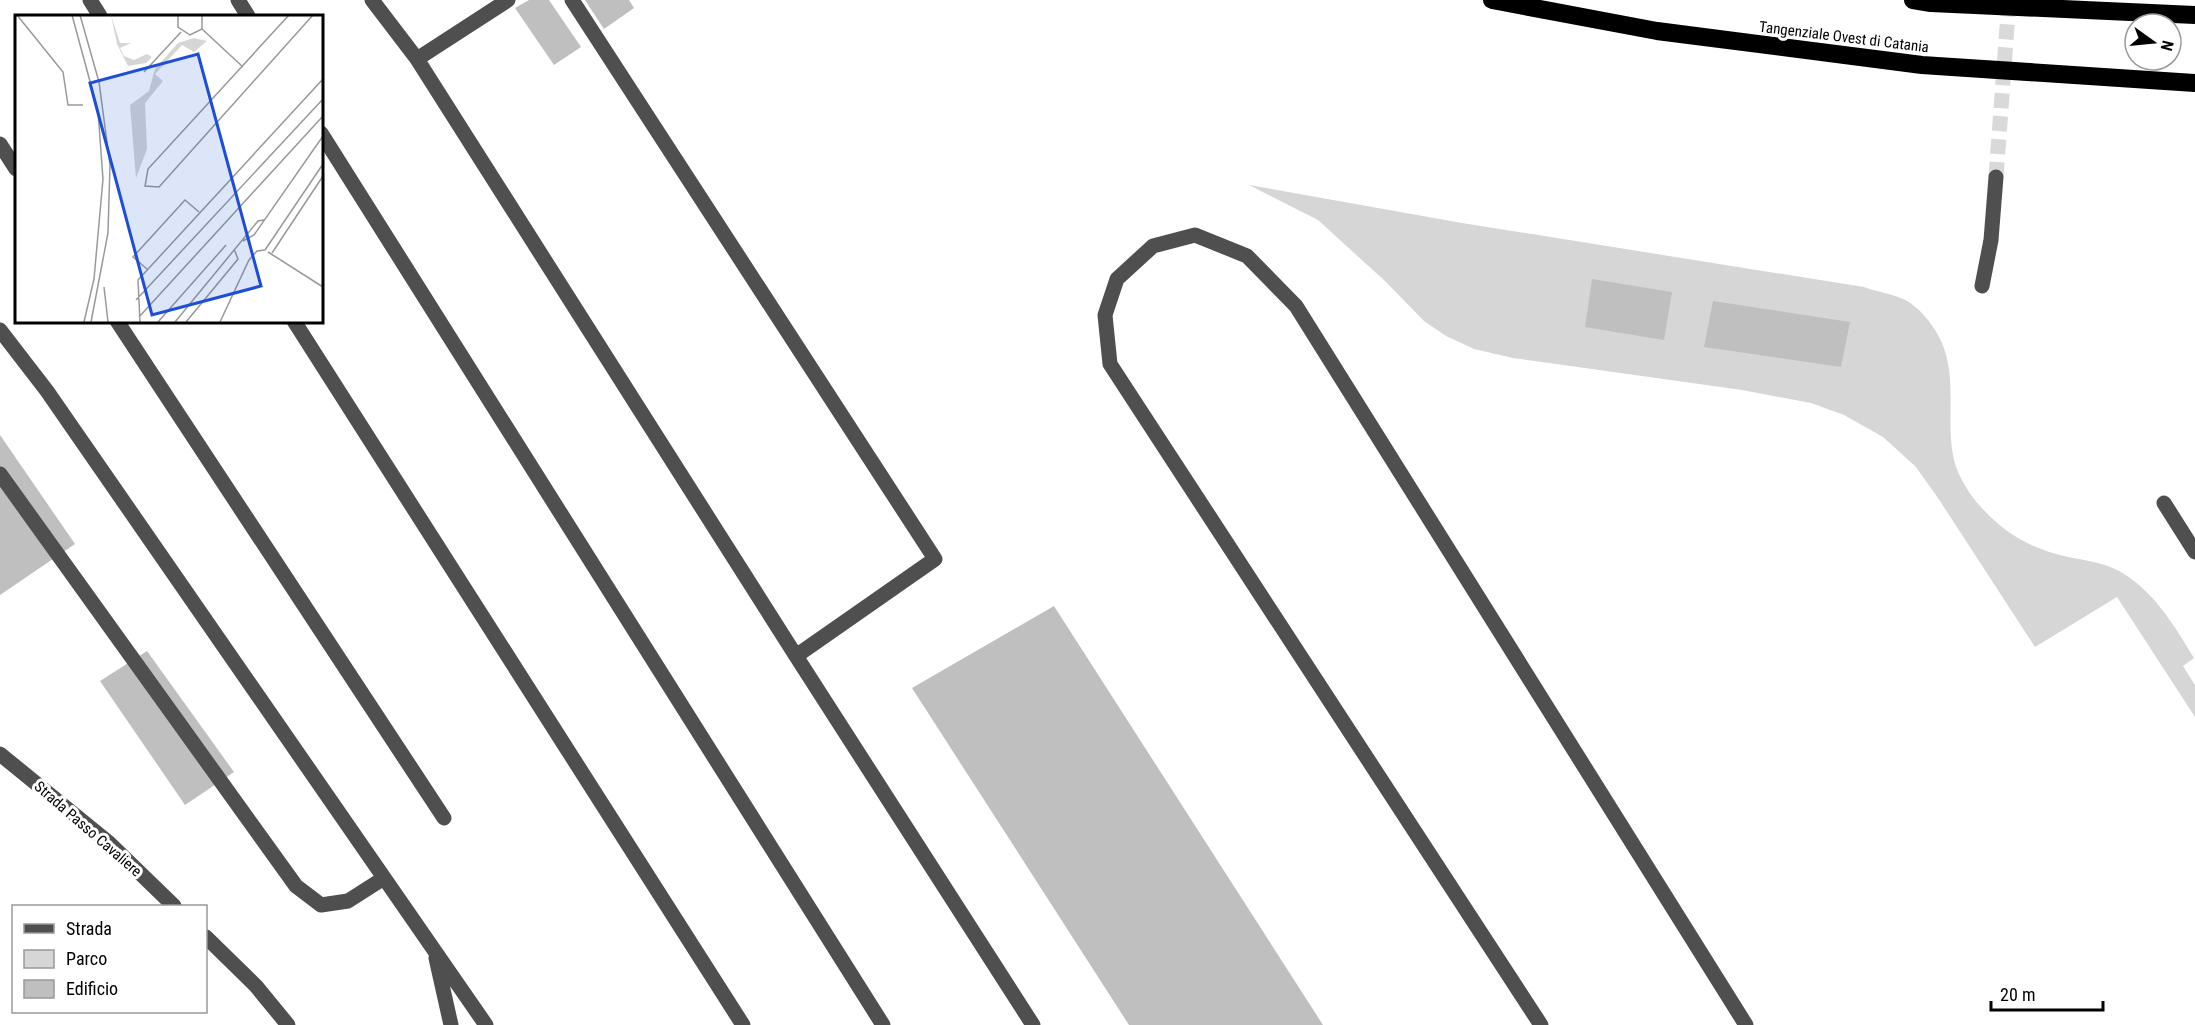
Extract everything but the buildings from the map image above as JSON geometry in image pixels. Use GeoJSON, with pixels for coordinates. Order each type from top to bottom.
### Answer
{"type":"FeatureCollection","features":[{"type":"Feature","properties":{"kind":"highway","name":"Tangenziale Ovest di Catania"},"geometry":{"type":"LineString","coordinates":[[1492,0],[1657,32],[1922,65],[2195,83]]}},
{"type":"Feature","properties":{"kind":"highway"},"geometry":{"type":"LineString","coordinates":[[1912,0],[1931,3],[2195,15]]}},
{"type":"Feature","properties":{"kind":"street"},"geometry":{"type":"LineString","coordinates":[[90,0],[99,15]]}},
{"type":"Feature","properties":{"kind":"street"},"geometry":{"type":"LineString","coordinates":[[238,0],[247,15]]}},
{"type":"Feature","properties":{"kind":"street"},"geometry":{"type":"LineString","coordinates":[[372,0],[417,59],[796,656],[1034,1025]]}},
{"type":"Feature","properties":{"kind":"street"},"geometry":{"type":"LineString","coordinates":[[417,59],[508,0]]}},
{"type":"Feature","properties":{"kind":"street"},"geometry":{"type":"LineString","coordinates":[[572,0],[935,559],[796,656]]}},
{"type":"Feature","properties":{"kind":"street"},"geometry":{"type":"LineString","coordinates":[[322,135],[883,1025]]}},
{"type":"Feature","properties":{"kind":"street"},"geometry":{"type":"LineString","coordinates":[[0,144],[15,167]]}},
{"type":"Feature","properties":{"kind":"street"},"geometry":{"type":"LineString","coordinates":[[1982,286],[1991,240],[1996,177]]}},
{"type":"Feature","properties":{"kind":"street"},"geometry":{"type":"LineString","coordinates":[[1541,1025],[1110,364],[1105,315],[1117,279],[1153,246],[1195,235],[1247,256],[1296,306],[1746,1025]]}},
{"type":"Feature","properties":{"kind":"street"},"geometry":{"type":"LineString","coordinates":[[118,322],[444,818]]}},
{"type":"Feature","properties":{"kind":"street"},"geometry":{"type":"LineString","coordinates":[[295,322],[743,1025]]}},
{"type":"Feature","properties":{"kind":"street"},"geometry":{"type":"LineString","coordinates":[[0,330],[54,400],[486,1025]]}},
{"type":"Feature","properties":{"kind":"street"},"geometry":{"type":"LineString","coordinates":[[0,474],[296,886],[321,905],[348,902],[384,878]]}},
{"type":"Feature","properties":{"kind":"street"},"geometry":{"type":"LineString","coordinates":[[2164,503],[2195,552]]}},
{"type":"Feature","properties":{"kind":"street","name":"Strada Passo Cavaliere"},"geometry":{"type":"LineString","coordinates":[[0,754],[108,842],[173,905]]}},
{"type":"Feature","properties":{"kind":"street"},"geometry":{"type":"LineString","coordinates":[[207,938],[256,986],[288,1025]]}},
{"type":"Feature","properties":{"kind":"street"},"geometry":{"type":"LineString","coordinates":[[434,949],[451,1025]]}},
{"type":"Feature","properties":{"kind":"green space"},"geometry":{"type":"Polygon","coordinates":[[[1249,185],[1462,223],[1864,287],[1907,301],[1926,318],[1944,347],[1950,383],[1953,455],[1958,472],[1971,495],[1988,515],[2026,543],[2048,552],[2110,567],[2141,587],[2170,620],[2194,658],[2183,666],[2195,685],[2195,717],[2117,597],[2035,647],[1916,467],[1883,437],[1844,415],[1811,403],[1742,390],[1513,358],[1474,349],[1446,336],[1424,321],[1386,282],[1318,220],[1249,185]]]}},
{"type":"Feature","properties":{"kind":"tunnel"},"geometry":{"type":"LineString","coordinates":[[1996,177],[2009,0]]}}]}
